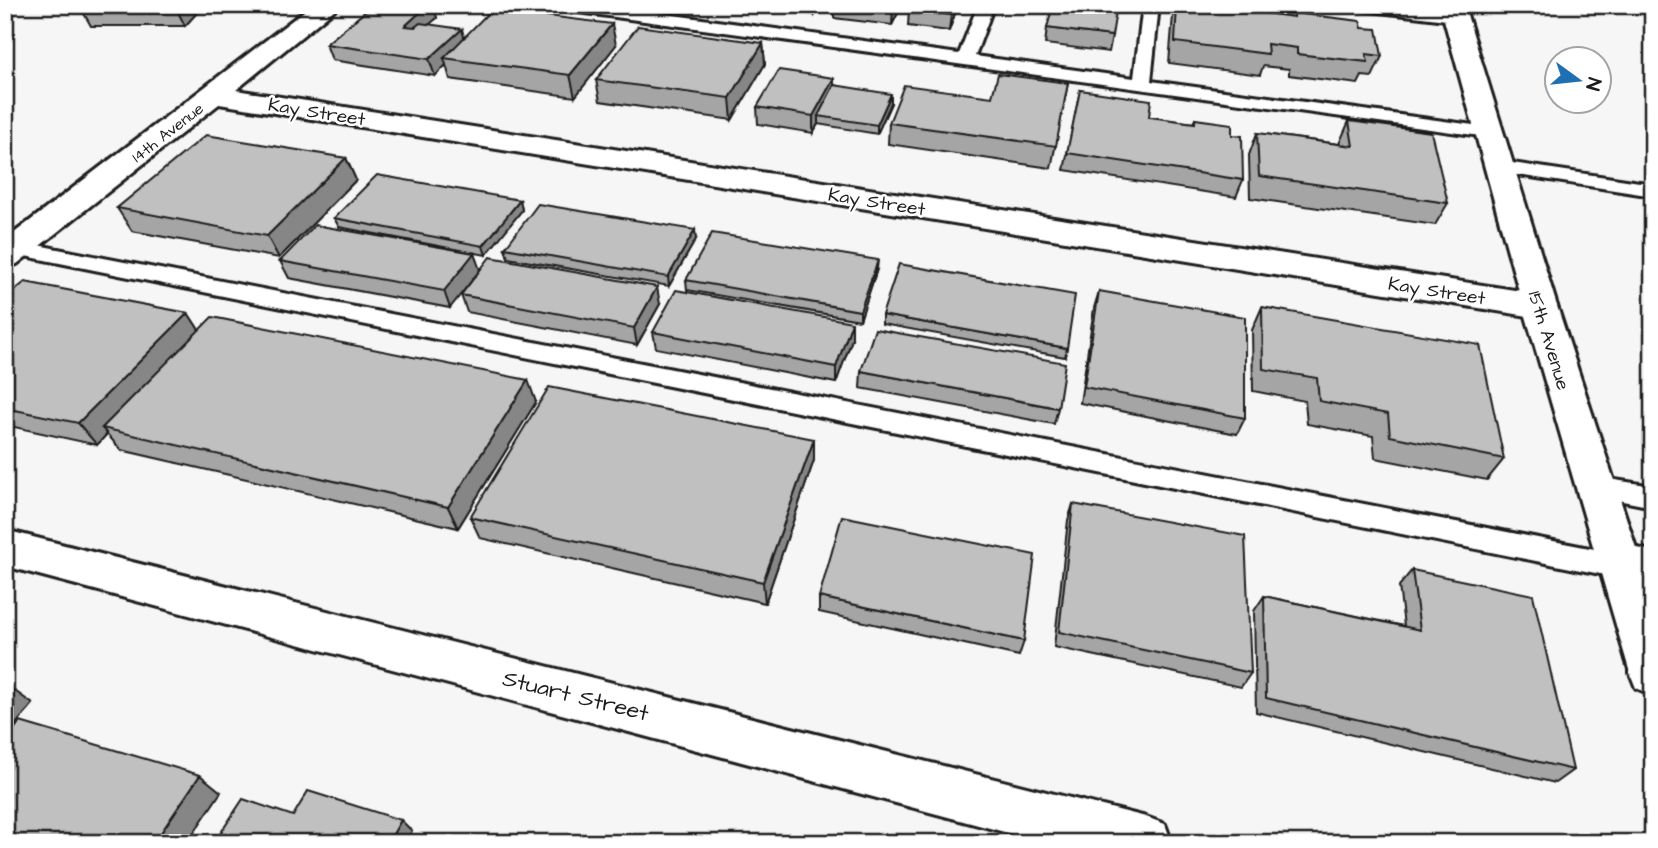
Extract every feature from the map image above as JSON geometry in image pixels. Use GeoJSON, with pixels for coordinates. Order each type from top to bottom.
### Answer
{"type":"FeatureCollection","features":[{"type":"Feature","properties":{"kind":"street","name":"14th Avenue"},"geometry":{"type":"LineString","coordinates":[[11,252],[328,5]]}},
{"type":"Feature","properties":{"kind":"street","name":"15th Avenue"},"geometry":{"type":"LineString","coordinates":[[1454,11],[1595,487],[1630,561],[1653,673]]}},
{"type":"Feature","properties":{"kind":"street","name":"Kay Street"},"geometry":{"type":"LineString","coordinates":[[214,95],[1540,306]]}},
{"type":"Feature","properties":{"kind":"street","name":"Stuart Street"},"geometry":{"type":"LineString","coordinates":[[5,548],[1146,843]]}},
{"type":"Feature","properties":{"kind":"lane"},"geometry":{"type":"LineString","coordinates":[[564,5],[1488,132]]}},
{"type":"Feature","properties":{"kind":"lane"},"geometry":{"type":"LineString","coordinates":[[672,20],[684,5]]}},
{"type":"Feature","properties":{"kind":"lane"},"geometry":{"type":"LineString","coordinates":[[965,61],[986,5]]}},
{"type":"Feature","properties":{"kind":"lane"},"geometry":{"type":"LineString","coordinates":[[1142,86],[1151,5]]}},
{"type":"Feature","properties":{"kind":"lane"},"geometry":{"type":"LineString","coordinates":[[1363,5],[1454,11]]}},
{"type":"Feature","properties":{"kind":"lane"},"geometry":{"type":"LineString","coordinates":[[1499,167],[1653,190]]}},
{"type":"Feature","properties":{"kind":"lane"},"geometry":{"type":"LineString","coordinates":[[11,252],[1630,561]]}},
{"type":"Feature","properties":{"kind":"lane"},"geometry":{"type":"LineString","coordinates":[[1595,487],[1653,497]]}},
{"type":"Feature","properties":{"kind":"building"},"geometry":{"type":"Polygon","coordinates":[[[87,5],[182,5],[177,10],[82,10],[87,5]]]}},
{"type":"Feature","properties":{"kind":"building"},"geometry":{"type":"Polygon","coordinates":[[[373,5],[428,5],[405,26],[415,27],[420,23],[462,29],[429,59],[326,44],[373,5]]]}},
{"type":"Feature","properties":{"kind":"building"},"geometry":{"type":"Polygon","coordinates":[[[858,5],[895,5],[893,10],[858,5]]]}},
{"type":"Feature","properties":{"kind":"building"},"geometry":{"type":"Polygon","coordinates":[[[911,5],[954,5],[951,15],[909,10],[911,5]]]}},
{"type":"Feature","properties":{"kind":"building"},"geometry":{"type":"Polygon","coordinates":[[[1053,5],[1117,5],[1112,36],[1047,28],[1053,5]]]}},
{"type":"Feature","properties":{"kind":"building"},"geometry":{"type":"Polygon","coordinates":[[[1177,5],[1265,5],[1266,13],[1294,17],[1294,13],[1360,21],[1362,28],[1377,29],[1382,56],[1366,54],[1368,62],[1297,54],[1297,48],[1267,44],[1268,54],[1175,42],[1177,5]]]}},
{"type":"Feature","properties":{"kind":"building"},"geometry":{"type":"Polygon","coordinates":[[[492,9],[612,24],[570,75],[444,58],[492,9]]]}},
{"type":"Feature","properties":{"kind":"building"},"geometry":{"type":"Polygon","coordinates":[[[638,26],[763,43],[730,98],[596,80],[638,26]]]}},
{"type":"Feature","properties":{"kind":"building"},"geometry":{"type":"Polygon","coordinates":[[[779,70],[834,78],[813,116],[757,107],[779,70]]]}},
{"type":"Feature","properties":{"kind":"building"},"geometry":{"type":"Polygon","coordinates":[[[998,74],[1068,83],[1056,146],[889,123],[904,85],[992,97],[998,74]]]}},
{"type":"Feature","properties":{"kind":"building"},"geometry":{"type":"Polygon","coordinates":[[[834,85],[891,94],[877,125],[818,116],[834,85]]]}},
{"type":"Feature","properties":{"kind":"building"},"geometry":{"type":"Polygon","coordinates":[[[1080,90],[1151,100],[1149,117],[1195,123],[1195,119],[1232,124],[1232,135],[1242,136],[1243,180],[1067,153],[1080,90]]]}},
{"type":"Feature","properties":{"kind":"building"},"geometry":{"type":"Polygon","coordinates":[[[1349,121],[1431,132],[1448,203],[1259,176],[1257,133],[1353,146],[1349,121]]]}},
{"type":"Feature","properties":{"kind":"building"},"geometry":{"type":"Polygon","coordinates":[[[206,135],[346,158],[267,236],[117,208],[206,135]]]}},
{"type":"Feature","properties":{"kind":"building"},"geometry":{"type":"Polygon","coordinates":[[[377,175],[520,200],[483,246],[334,218],[377,175]]]}},
{"type":"Feature","properties":{"kind":"building"},"geometry":{"type":"Polygon","coordinates":[[[538,204],[695,230],[668,277],[505,248],[538,204]]]}},
{"type":"Feature","properties":{"kind":"building"},"geometry":{"type":"Polygon","coordinates":[[[315,225],[474,253],[444,291],[280,261],[315,225]]]}},
{"type":"Feature","properties":{"kind":"building"},"geometry":{"type":"Polygon","coordinates":[[[712,233],[878,260],[860,311],[686,280],[712,233]]]}},
{"type":"Feature","properties":{"kind":"building"},"geometry":{"type":"Polygon","coordinates":[[[490,257],[657,287],[634,328],[461,295],[490,257]]]}},
{"type":"Feature","properties":{"kind":"building"},"geometry":{"type":"Polygon","coordinates":[[[899,264],[1075,295],[1067,348],[882,315],[899,264]]]}},
{"type":"Feature","properties":{"kind":"building"},"geometry":{"type":"Polygon","coordinates":[[[25,282],[188,313],[78,423],[5,408],[5,298],[25,282]]]}},
{"type":"Feature","properties":{"kind":"building"},"geometry":{"type":"Polygon","coordinates":[[[676,290],[852,322],[836,367],[653,332],[676,290]]]}},
{"type":"Feature","properties":{"kind":"building"},"geometry":{"type":"Polygon","coordinates":[[[1099,291],[1245,317],[1245,418],[1084,387],[1099,291]]]}},
{"type":"Feature","properties":{"kind":"building"},"geometry":{"type":"Polygon","coordinates":[[[1262,307],[1480,345],[1504,459],[1390,436],[1388,414],[1319,401],[1317,378],[1263,369],[1262,307]]]}},
{"type":"Feature","properties":{"kind":"building"},"geometry":{"type":"Polygon","coordinates":[[[212,317],[528,380],[448,507],[102,428],[212,317]]]}},
{"type":"Feature","properties":{"kind":"building"},"geometry":{"type":"Polygon","coordinates":[[[875,329],[1065,363],[1058,408],[861,371],[875,329]]]}},
{"type":"Feature","properties":{"kind":"building"},"geometry":{"type":"Polygon","coordinates":[[[549,387],[814,439],[763,582],[470,517],[549,387]]]}},
{"type":"Feature","properties":{"kind":"building"},"geometry":{"type":"Polygon","coordinates":[[[1073,504],[1245,536],[1251,673],[1059,632],[1073,504]]]}},
{"type":"Feature","properties":{"kind":"building"},"geometry":{"type":"Polygon","coordinates":[[[842,516],[1035,555],[1024,641],[819,597],[842,516]]]}},
{"type":"Feature","properties":{"kind":"building"},"geometry":{"type":"Polygon","coordinates":[[[1412,570],[1533,595],[1573,770],[1266,698],[1264,596],[1420,630],[1412,570]]]}},
{"type":"Feature","properties":{"kind":"building"},"geometry":{"type":"Polygon","coordinates":[[[20,722],[200,775],[154,843],[5,843],[5,740],[20,722]]]}},
{"type":"Feature","properties":{"kind":"building"},"geometry":{"type":"Polygon","coordinates":[[[308,791],[401,820],[388,843],[214,843],[243,799],[293,816],[308,791]]]}}]}
